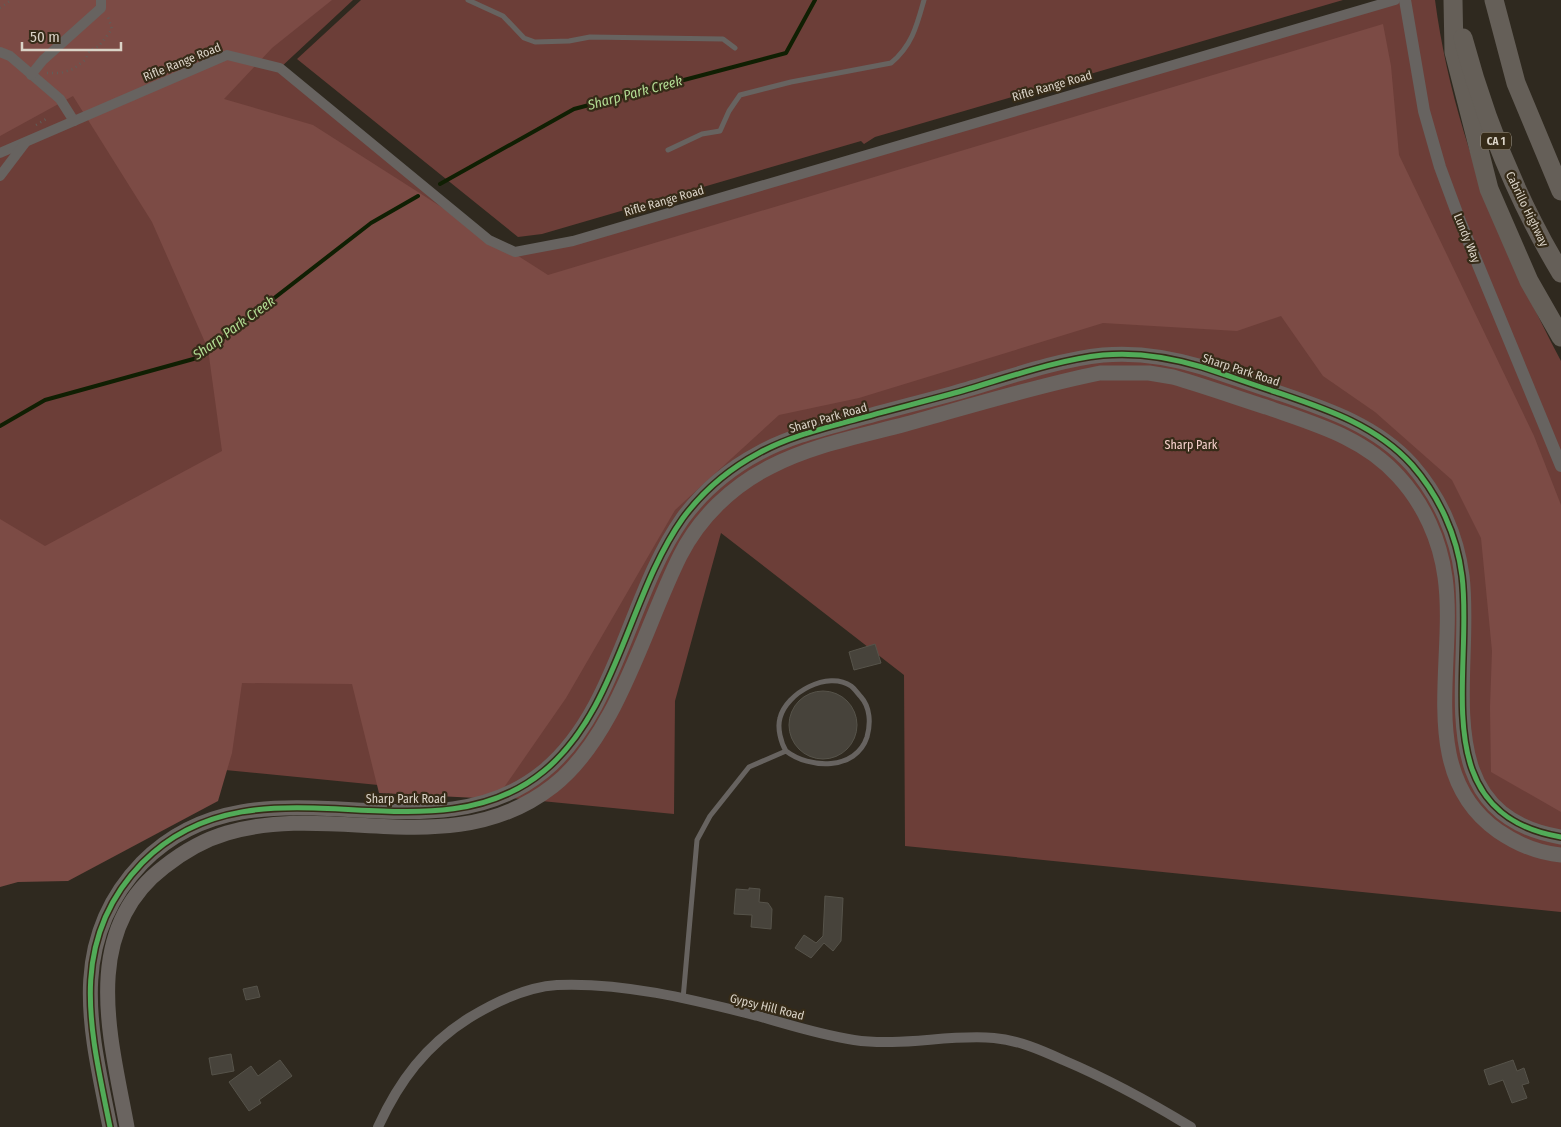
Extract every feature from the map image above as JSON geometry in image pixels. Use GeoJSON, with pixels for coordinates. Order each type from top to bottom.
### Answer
{"type":"FeatureCollection","features":[{"type":"Feature","properties":{"kind":"highway","name":"Cabrillo Highway"},"geometry":{"type":"LineString","coordinates":[[1453,0],[1474,77],[1492,131],[1526,209],[1561,273]]}},
{"type":"Feature","properties":{"kind":"highway"},"geometry":{"type":"LineString","coordinates":[[1453,0],[1454,52],[1489,189],[1529,281],[1561,337]]}},
{"type":"Feature","properties":{"kind":"highway"},"geometry":{"type":"LineString","coordinates":[[1494,0],[1516,83],[1561,191]]}},
{"type":"Feature","properties":{"kind":"main road","name":"Sharp Park Road"},"geometry":{"type":"LineString","coordinates":[[110,1127],[91,1029],[89,980],[101,926],[112,902],[127,880],[147,858],[171,840],[195,826],[242,811],[295,807],[441,810],[486,802],[506,795],[544,771],[575,738],[598,697],[665,547],[694,504],[714,484],[736,467],[760,452],[810,432],[1098,356],[1151,355],[1177,360],[1325,409],[1374,433],[1412,465],[1441,507],[1458,552],[1464,600],[1462,726],[1469,764],[1488,799],[1503,813],[1520,825],[1539,834],[1561,837]]}},
{"type":"Feature","properties":{"kind":"main road"},"geometry":{"type":"LineString","coordinates":[[128,1127],[108,1027],[106,981],[117,932],[128,910],[140,891],[166,866],[202,842],[245,828],[295,824],[442,828],[491,819],[514,810],[555,785],[589,748],[614,705],[681,555],[707,515],[745,481],[768,468],[815,449],[1100,373],[1123,371],[1173,377],[1309,422],[1343,435],[1365,447],[1399,476],[1425,515],[1435,537],[1445,578],[1445,727],[1452,770],[1461,790],[1475,810],[1492,826],[1512,840],[1534,850],[1561,855]]}},
{"type":"Feature","properties":{"kind":"street","name":"Rifle Range Road"},"geometry":{"type":"LineString","coordinates":[[0,153],[227,55],[280,68],[489,240],[515,252],[572,241],[1396,0]]}},
{"type":"Feature","properties":{"kind":"street","name":"Lundy Way"},"geometry":{"type":"LineString","coordinates":[[1405,0],[1424,111],[1440,167],[1474,258],[1561,466]]}},
{"type":"Feature","properties":{"kind":"street"},"geometry":{"type":"LineString","coordinates":[[33,76],[43,60],[101,4]]}},
{"type":"Feature","properties":{"kind":"street"},"geometry":{"type":"LineString","coordinates":[[0,52],[10,56],[60,99],[74,121]]}},
{"type":"Feature","properties":{"kind":"street"},"geometry":{"type":"LineString","coordinates":[[0,176],[26,142]]}},
{"type":"Feature","properties":{"kind":"street","name":"Gypsy Hill Road"},"geometry":{"type":"LineString","coordinates":[[378,1127],[388,1103],[418,1060],[437,1041],[492,1004],[522,992],[556,985],[602,987],[669,995],[820,1034],[856,1041],[879,1043],[964,1037],[997,1038],[1033,1047],[1093,1072],[1191,1127]]}},
{"type":"Feature","properties":{"kind":"lane"},"geometry":{"type":"LineString","coordinates":[[468,0],[502,16],[524,38],[535,42],[569,41],[590,37],[723,39],[735,48]]}},
{"type":"Feature","properties":{"kind":"lane"},"geometry":{"type":"LineString","coordinates":[[668,150],[702,134],[720,131],[729,111],[740,95],[800,80],[891,63],[903,53],[912,38],[924,0]]}},
{"type":"Feature","properties":{"kind":"lane"},"geometry":{"type":"LineString","coordinates":[[826,681],[842,682],[851,686],[866,703],[870,718],[867,738],[855,754],[842,761],[828,765],[802,760],[786,751],[781,743],[780,718],[786,706],[800,690],[826,681]]}},
{"type":"Feature","properties":{"kind":"lane"},"geometry":{"type":"LineString","coordinates":[[683,999],[697,840],[710,816],[749,767],[786,751]]}},
{"type":"Feature","properties":{"kind":"path"},"geometry":{"type":"LineString","coordinates":[[0,8],[10,0]]}},
{"type":"Feature","properties":{"kind":"path"},"geometry":{"type":"LineString","coordinates":[[33,76],[44,72],[56,73],[73,68],[85,60],[90,50],[99,46],[112,29],[109,17],[101,4]]}},
{"type":"Feature","properties":{"kind":"green space","name":"Sharp Park"},"geometry":{"type":"Polygon","coordinates":[[[0,0],[353,0],[280,68],[489,239],[515,252],[573,241],[1405,0],[1435,0],[1453,94],[1482,186],[1518,274],[1561,361],[1561,912],[905,846],[904,675],[721,533],[675,701],[674,814],[0,748],[0,0]]]}},
{"type":"Feature","properties":{"kind":"green space"},"geometry":{"type":"Polygon","coordinates":[[[361,0],[1343,0],[875,137],[864,144],[861,141],[542,234],[518,237],[297,59],[361,0]]]}},
{"type":"Feature","properties":{"kind":"shaded area"},"geometry":{"type":"Polygon","coordinates":[[[0,0],[332,0],[272,48],[224,99],[313,125],[548,275],[1383,24],[1391,66],[1399,155],[1534,436],[1561,505],[1561,812],[1491,772],[1490,707],[1492,651],[1481,538],[1452,480],[1375,412],[1323,376],[1281,316],[1237,331],[1103,323],[859,398],[779,415],[675,510],[566,698],[496,799],[379,793],[352,684],[242,683],[232,753],[218,801],[68,881],[18,882],[0,887],[0,519],[45,546],[222,451],[208,349],[152,222],[73,96],[0,136],[0,0]]]}},
{"type":"Feature","properties":{"kind":"building"},"geometry":{"type":"Polygon","coordinates":[[[875,644],[881,663],[854,670],[849,652],[875,644]]]}},
{"type":"Feature","properties":{"kind":"building"},"geometry":{"type":"Polygon","coordinates":[[[823,691],[836,694],[847,701],[854,712],[857,725],[854,738],[847,749],[836,756],[823,759],[810,756],[799,749],[792,738],[789,725],[792,712],[799,701],[810,694],[823,691]]]}},
{"type":"Feature","properties":{"kind":"building"},"geometry":{"type":"Polygon","coordinates":[[[749,888],[760,889],[759,902],[768,903],[772,909],[771,929],[751,927],[752,915],[734,914],[736,889],[749,890],[749,888]]]}},
{"type":"Feature","properties":{"kind":"building"},"geometry":{"type":"Polygon","coordinates":[[[825,896],[843,898],[841,941],[833,951],[824,943],[811,958],[795,948],[804,935],[816,943],[823,936],[825,896]]]}},
{"type":"Feature","properties":{"kind":"building"},"geometry":{"type":"Polygon","coordinates":[[[257,986],[260,997],[246,1000],[243,989],[257,986]]]}},
{"type":"Feature","properties":{"kind":"building"},"geometry":{"type":"Polygon","coordinates":[[[231,1054],[234,1071],[212,1075],[209,1058],[231,1054]]]}},
{"type":"Feature","properties":{"kind":"building"},"geometry":{"type":"Polygon","coordinates":[[[280,1060],[292,1076],[259,1100],[261,1103],[249,1111],[229,1082],[251,1066],[258,1076],[280,1060]]]}},
{"type":"Feature","properties":{"kind":"building"},"geometry":{"type":"Polygon","coordinates":[[[1513,1060],[1517,1071],[1524,1068],[1529,1083],[1522,1085],[1527,1098],[1512,1103],[1503,1080],[1489,1085],[1484,1070],[1513,1060]]]}},
{"type":"Feature","properties":{"kind":"waterway","name":"Sharp Park Creek"},"geometry":{"type":"LineString","coordinates":[[440,184],[574,109],[786,53],[815,0]]}},
{"type":"Feature","properties":{"kind":"waterway","name":"Sharp Park Creek"},"geometry":{"type":"LineString","coordinates":[[0,426],[45,400],[197,358],[371,223],[418,196]]}},
{"type":"Feature","properties":{"kind":"cycle path"},"geometry":{"type":"LineString","coordinates":[[110,1127],[96,1057],[92,1023],[90,989],[93,956],[102,924],[118,893],[142,863],[188,829],[237,813],[289,808],[396,811],[448,809],[498,798],[544,771],[569,746],[589,717],[606,685],[649,581],[665,548],[691,508],[727,473],[770,447],[805,434],[1065,361],[1103,355],[1128,354],[1190,363],[1332,412],[1383,439],[1398,451],[1422,477],[1438,503],[1451,531],[1460,561],[1464,614],[1462,695],[1464,734],[1472,770],[1489,800],[1518,823],[1561,837]]}}]}
